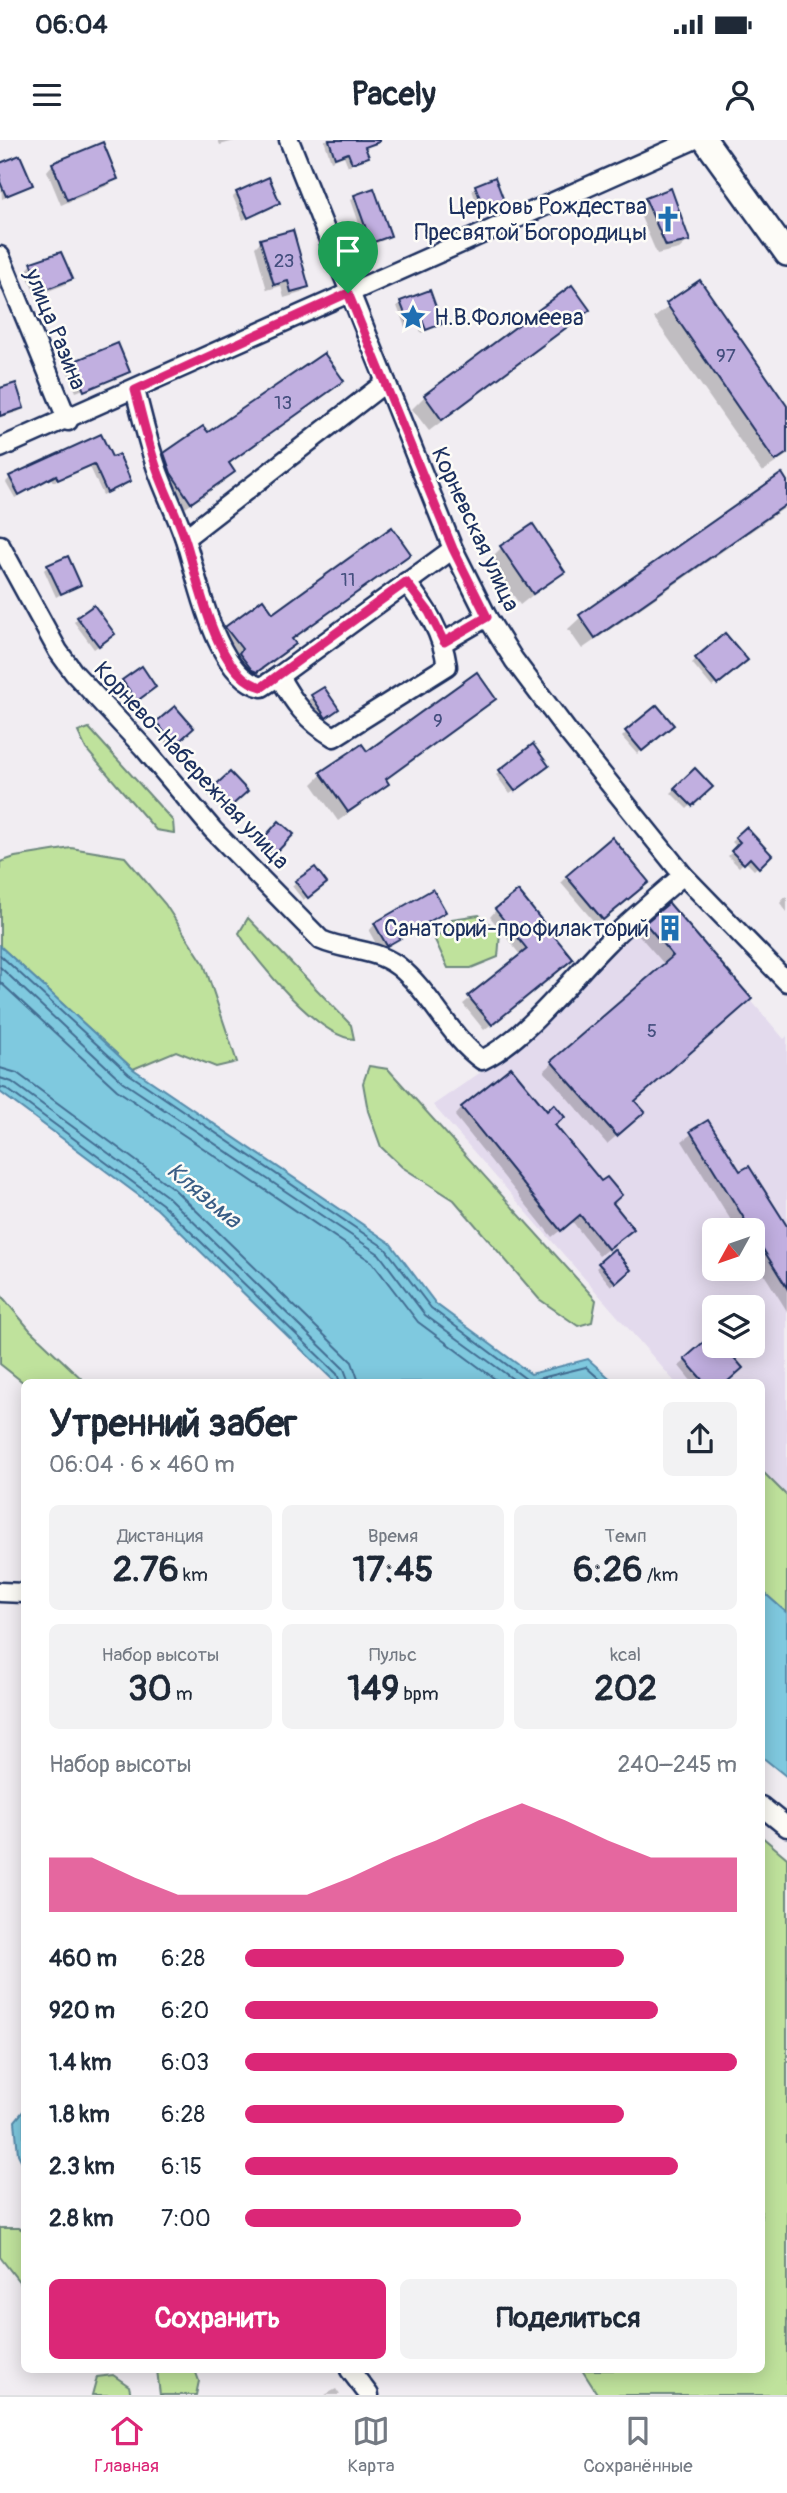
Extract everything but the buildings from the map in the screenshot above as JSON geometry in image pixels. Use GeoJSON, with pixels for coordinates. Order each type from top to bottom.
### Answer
{"type":"FeatureCollection","features":[{"type":"Feature","properties":{"kind":"street","name":"Корневская улица"},"geometry":{"type":"LineString","coordinates":[[289,140],[348,293],[453,549],[487,617],[514,660],[568,733],[683,875],[787,982]]}},
{"type":"Feature","properties":{"kind":"street"},"geometry":{"type":"LineString","coordinates":[[0,448],[68,421],[693,140]]}},
{"type":"Feature","properties":{"kind":"street"},"geometry":{"type":"LineString","coordinates":[[705,140],[787,254]]}},
{"type":"Feature","properties":{"kind":"street","name":"улица Разина"},"geometry":{"type":"LineString","coordinates":[[0,256],[68,421]]}},
{"type":"Feature","properties":{"kind":"street"},"geometry":{"type":"LineString","coordinates":[[185,538],[386,382]]}},
{"type":"Feature","properties":{"kind":"street"},"geometry":{"type":"LineString","coordinates":[[135,390],[156,468],[185,538],[208,620],[230,662],[251,685],[262,687],[279,676],[453,549]]}},
{"type":"Feature","properties":{"kind":"street","name":"Корнево-Набережная улица"},"geometry":{"type":"LineString","coordinates":[[0,545],[63,659],[213,830],[321,940],[334,946],[367,950],[396,964],[425,991],[468,1051],[482,1060],[518,1035],[610,940],[683,875]]}},
{"type":"Feature","properties":{"kind":"street"},"geometry":{"type":"LineString","coordinates":[[279,676],[295,704],[316,726],[334,737],[447,666],[444,642],[429,612],[406,582]]}},
{"type":"Feature","properties":{"kind":"street"},"geometry":{"type":"LineString","coordinates":[[444,642],[487,617]]}},
{"type":"Feature","properties":{"kind":"street"},"geometry":{"type":"LineString","coordinates":[[0,1592],[21,1593]]}},
{"type":"Feature","properties":{"kind":"street"},"geometry":{"type":"LineString","coordinates":[[765,1809],[787,1827]]}},
{"type":"Feature","properties":{"kind":"street"},"geometry":{"type":"LineString","coordinates":[[352,2373],[369,2395]]}},
{"type":"Feature","properties":{"kind":"shaded area"},"geometry":{"type":"Polygon","coordinates":[[[666,901],[784,1039],[787,1036],[787,1496],[765,1474],[765,1379],[672,1379],[433,1105],[484,1070],[551,1015],[666,901]]]}},
{"type":"Feature","properties":{"kind":"green space"},"geometry":{"type":"Polygon","coordinates":[[[89,728],[173,821],[174,833],[156,830],[86,749],[78,732],[89,728]]]}},
{"type":"Feature","properties":{"kind":"green space"},"geometry":{"type":"Polygon","coordinates":[[[71,848],[125,857],[165,904],[204,964],[237,1062],[216,1067],[176,1051],[133,1069],[0,946],[0,862],[71,848]]]}},
{"type":"Feature","properties":{"kind":"green space"},"geometry":{"type":"Polygon","coordinates":[[[479,915],[500,933],[498,957],[471,968],[448,968],[435,940],[452,919],[479,915]]]}},
{"type":"Feature","properties":{"kind":"green space"},"geometry":{"type":"Polygon","coordinates":[[[248,918],[351,1025],[354,1039],[324,1026],[290,997],[274,979],[239,933],[248,918]]]}},
{"type":"Feature","properties":{"kind":"green space"},"geometry":{"type":"Polygon","coordinates":[[[369,1066],[388,1069],[596,1300],[592,1322],[578,1326],[539,1299],[454,1200],[402,1167],[381,1147],[368,1111],[363,1083],[369,1066]]]}},
{"type":"Feature","properties":{"kind":"green space"},"geometry":{"type":"Polygon","coordinates":[[[0,1294],[30,1330],[82,1379],[21,1381],[0,1364],[0,1294]]]}},
{"type":"Feature","properties":{"kind":"green space"},"geometry":{"type":"Polygon","coordinates":[[[765,1474],[787,1496],[787,1613],[765,1594],[765,1474]]]}},
{"type":"Feature","properties":{"kind":"green space"},"geometry":{"type":"Polygon","coordinates":[[[765,1839],[787,1858],[787,2395],[598,2395],[584,2373],[765,2373],[765,1839]]]}},
{"type":"Feature","properties":{"kind":"green space"},"geometry":{"type":"Polygon","coordinates":[[[0,2228],[21,2229],[21,2284],[0,2257],[0,2228]]]}},
{"type":"Feature","properties":{"kind":"green space"},"geometry":{"type":"Polygon","coordinates":[[[157,2373],[196,2373],[199,2381],[196,2395],[160,2395],[157,2373]]]}},
{"type":"Feature","properties":{"kind":"green space"},"geometry":{"type":"Polygon","coordinates":[[[113,2375],[129,2386],[131,2395],[92,2395],[97,2377],[113,2375]]]}},
{"type":"Feature","properties":{"kind":"water","name":"Клязьма"},"geometry":{"type":"Polygon","coordinates":[[[0,946],[133,1069],[390,1243],[436,1304],[531,1374],[588,1359],[611,1379],[332,1379],[157,1209],[0,1092],[0,946]]]}},
{"type":"Feature","properties":{"kind":"water"},"geometry":{"type":"Polygon","coordinates":[[[765,1594],[787,1613],[787,1777],[765,1759],[765,1594]]]}},
{"type":"Feature","properties":{"kind":"water"},"geometry":{"type":"Polygon","coordinates":[[[21,2114],[21,2160],[18,2154],[15,2121],[21,2114]]]}},
{"type":"Feature","properties":{"kind":"place","name":"Церковь Рождества Пресвятой Богородицы"},"geometry":{"type":"Point","coordinates":[668,219]}},
{"type":"Feature","properties":{"kind":"place","name":"Н.В.Фоломеева"},"geometry":{"type":"Point","coordinates":[413,317]}},
{"type":"Feature","properties":{"kind":"place","name":"Санаторий-профилакторий"},"geometry":{"type":"Point","coordinates":[670,928]}},
{"type":"Feature","properties":{"kind":"route"},"geometry":{"type":"LineString","coordinates":[[348,293],[453,549],[487,617],[444,642],[429,612],[406,582],[279,676],[262,687],[251,685],[230,662],[208,620],[185,538],[156,468],[135,390],[348,293]]}}]}
